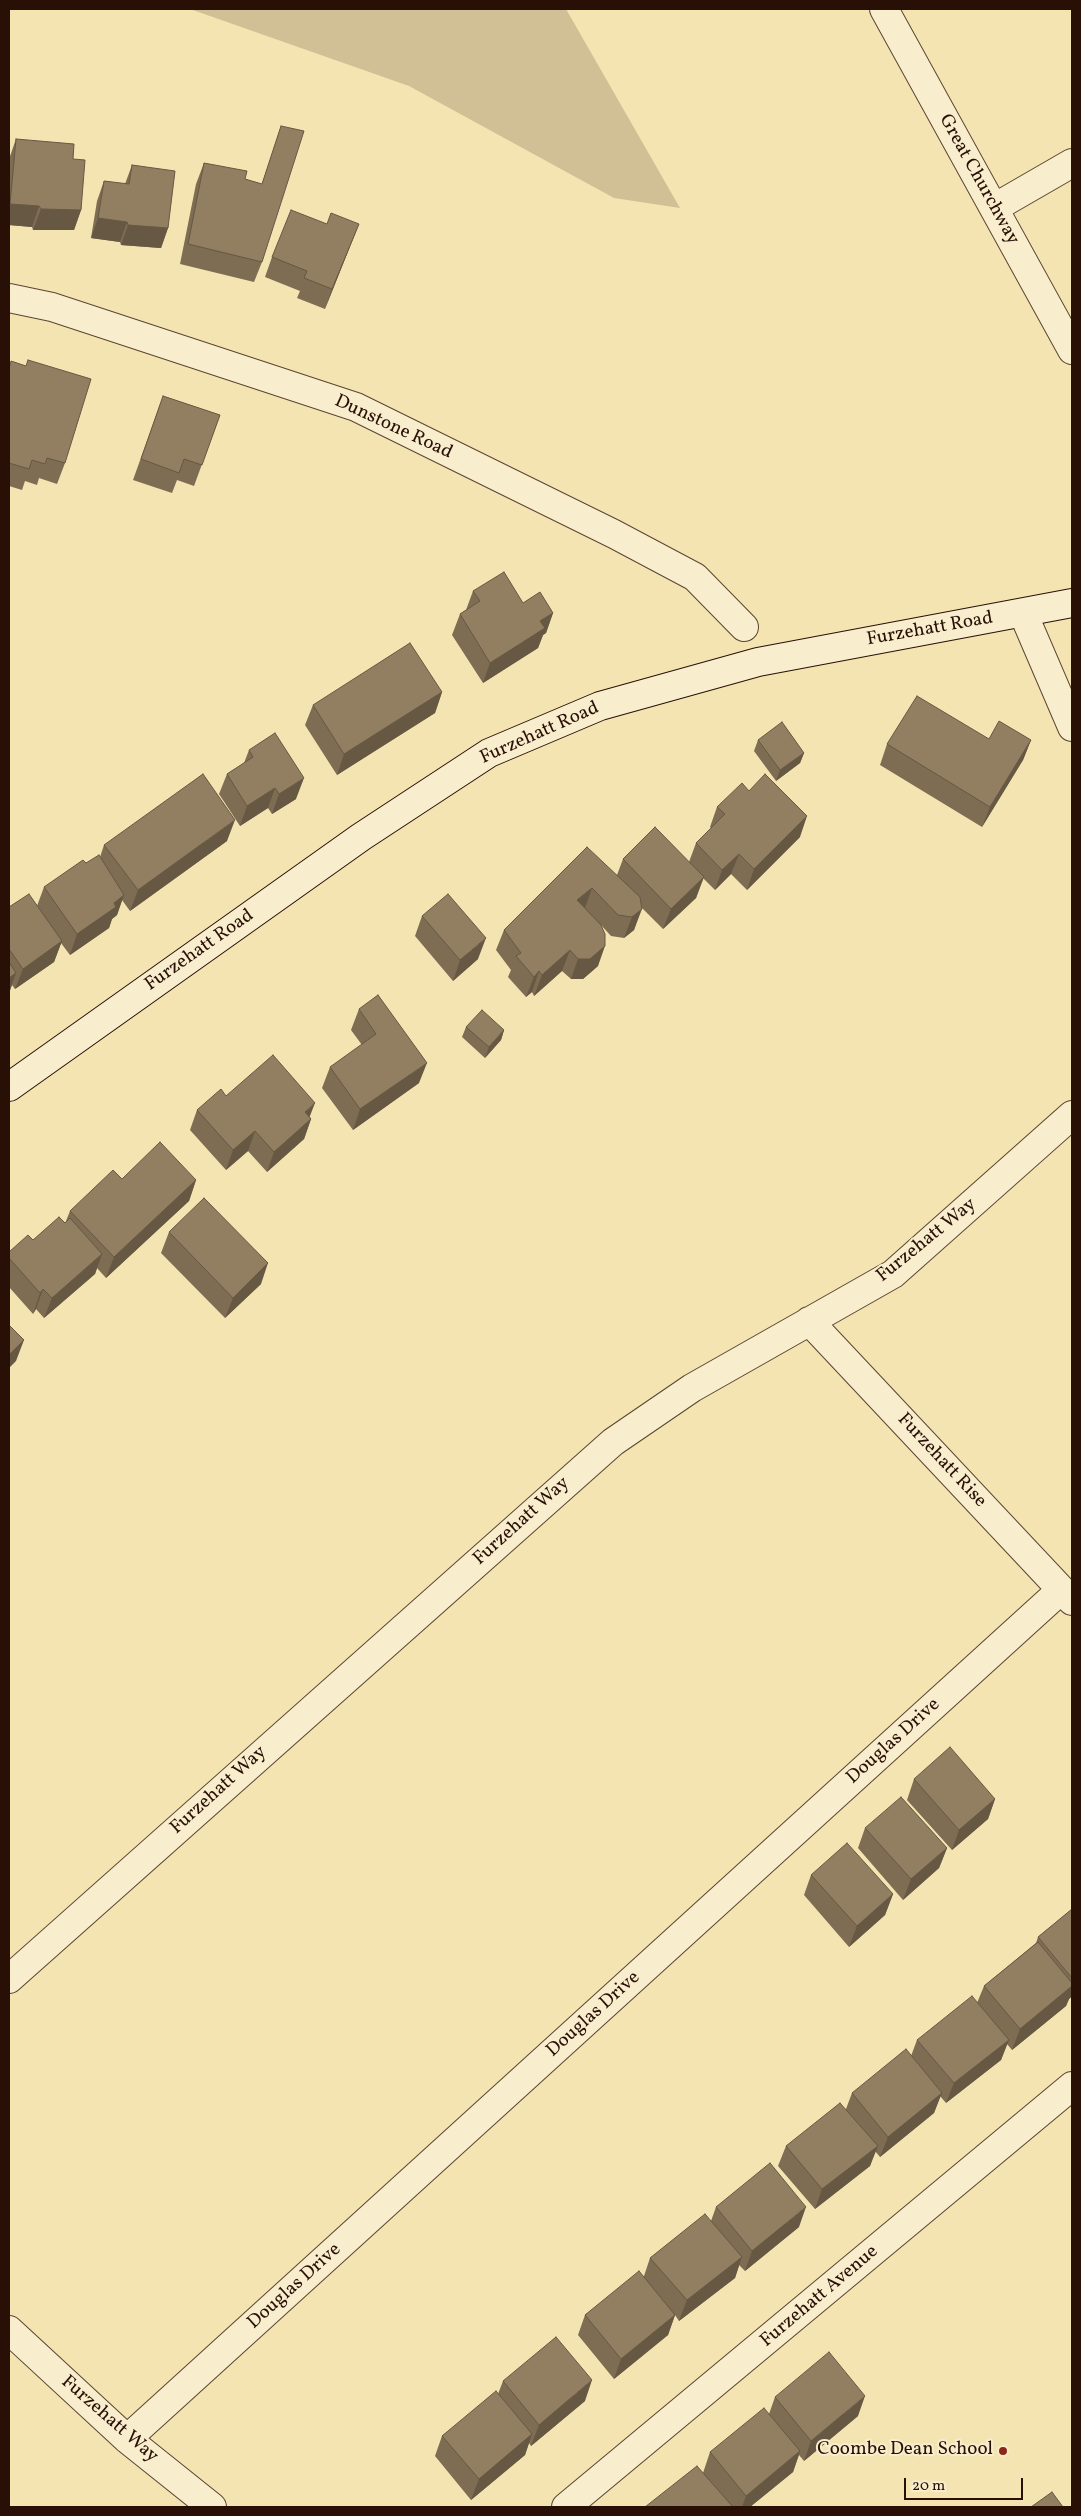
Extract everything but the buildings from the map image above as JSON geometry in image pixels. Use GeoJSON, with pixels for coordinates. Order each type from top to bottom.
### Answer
{"type":"FeatureCollection","features":[{"type":"Feature","properties":{"kind":"street","name":"Great Churchway"},"geometry":{"type":"LineString","coordinates":[[884,9],[1072,350]]}},
{"type":"Feature","properties":{"kind":"street"},"geometry":{"type":"LineString","coordinates":[[994,208],[1072,163]]}},
{"type":"Feature","properties":{"kind":"street","name":"Dunstone Road"},"geometry":{"type":"LineString","coordinates":[[9,298],[52,307],[356,407],[614,534],[695,577],[744,626]]}},
{"type":"Feature","properties":{"kind":"street","name":"Furzehatt Road"},"geometry":{"type":"LineString","coordinates":[[9,1087],[361,837],[489,753],[600,706],[758,662],[1072,603]]}},
{"type":"Feature","properties":{"kind":"street"},"geometry":{"type":"LineString","coordinates":[[1023,613],[1072,726]]}},
{"type":"Feature","properties":{"kind":"street","name":"Furzehatt Way"},"geometry":{"type":"LineString","coordinates":[[9,1979],[613,1442],[692,1388],[893,1274],[1072,1116]]}},
{"type":"Feature","properties":{"kind":"street","name":"Furzehatt Rise"},"geometry":{"type":"LineString","coordinates":[[809,1321],[1067,1596]]}},
{"type":"Feature","properties":{"kind":"street","name":"Douglas Drive"},"geometry":{"type":"LineString","coordinates":[[127,2439],[1067,1596]]}},
{"type":"Feature","properties":{"kind":"street","name":"Furzehatt Avenue"},"geometry":{"type":"LineString","coordinates":[[566,2507],[1072,2086]]}},
{"type":"Feature","properties":{"kind":"street","name":"Furzehatt Way"},"geometry":{"type":"LineString","coordinates":[[9,2330],[127,2439],[212,2507]]}},
{"type":"Feature","properties":{"kind":"shaded area"},"geometry":{"type":"Polygon","coordinates":[[[190,9],[566,9],[680,208],[614,198],[409,86],[190,9]]]}},
{"type":"Feature","properties":{"kind":"place","name":"Coombe Dean School"},"geometry":{"type":"Point","coordinates":[1003,2451]}}]}
